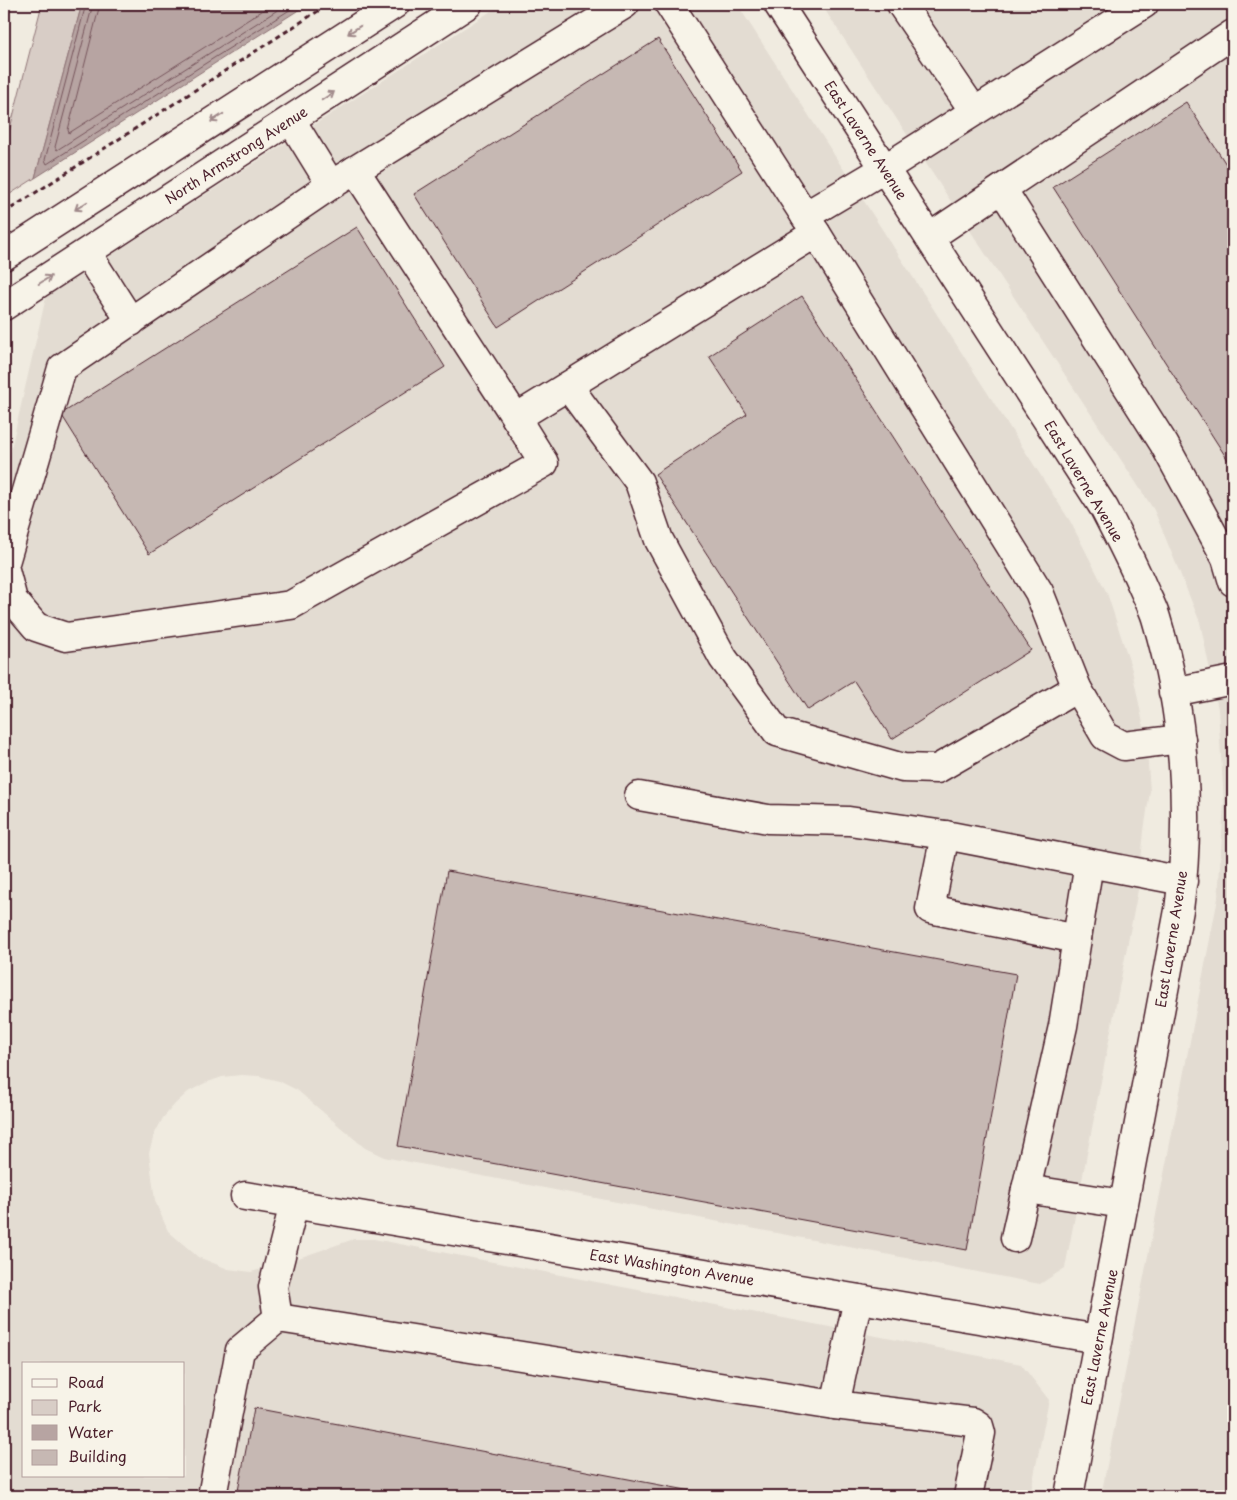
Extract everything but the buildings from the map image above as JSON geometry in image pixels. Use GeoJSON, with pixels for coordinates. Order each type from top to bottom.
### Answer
{"type":"FeatureCollection","features":[{"type":"Feature","properties":{"kind":"street"},"geometry":{"type":"LineString","coordinates":[[4,256],[395,4]]}},
{"type":"Feature","properties":{"kind":"street","name":"North Armstrong Avenue"},"geometry":{"type":"LineString","coordinates":[[4,306],[87,254],[468,4]]}},
{"type":"Feature","properties":{"kind":"street"},"geometry":{"type":"LineString","coordinates":[[355,170],[544,463],[291,605],[66,636],[36,627],[13,600],[4,566],[62,368],[355,170],[625,4]]}},
{"type":"Feature","properties":{"kind":"street"},"geometry":{"type":"LineString","coordinates":[[669,4],[810,225],[1039,592],[1077,688],[1105,736],[1124,746],[1181,739]]}},
{"type":"Feature","properties":{"kind":"street","name":"East Laverne Avenue"},"geometry":{"type":"LineString","coordinates":[[778,4],[1104,508],[1131,560],[1155,616],[1173,692],[1181,739],[1185,810],[1183,881],[1069,1496]]}},
{"type":"Feature","properties":{"kind":"street"},"geometry":{"type":"LineString","coordinates":[[902,4],[974,111]]}},
{"type":"Feature","properties":{"kind":"street"},"geometry":{"type":"LineString","coordinates":[[516,418],[568,386],[810,225],[884,169],[1144,4]]}},
{"type":"Feature","properties":{"kind":"street"},"geometry":{"type":"LineString","coordinates":[[930,237],[1233,34]]}},
{"type":"Feature","properties":{"kind":"street"},"geometry":{"type":"LineString","coordinates":[[291,120],[331,186]]}},
{"type":"Feature","properties":{"kind":"street"},"geometry":{"type":"LineString","coordinates":[[1002,189],[1164,444],[1226,558],[1233,582]]}},
{"type":"Feature","properties":{"kind":"street"},"geometry":{"type":"LineString","coordinates":[[87,254],[130,322]]}},
{"type":"Feature","properties":{"kind":"street"},"geometry":{"type":"LineString","coordinates":[[568,386],[639,482],[659,540],[723,658],[777,732],[903,768],[937,769],[1077,688]]}},
{"type":"Feature","properties":{"kind":"street"},"geometry":{"type":"LineString","coordinates":[[1173,692],[1233,680]]}},
{"type":"Feature","properties":{"kind":"street"},"geometry":{"type":"LineString","coordinates":[[639,796],[768,819],[849,821],[945,835],[1183,881]]}},
{"type":"Feature","properties":{"kind":"street"},"geometry":{"type":"LineString","coordinates":[[945,835],[930,909],[1077,939]]}},
{"type":"Feature","properties":{"kind":"street"},"geometry":{"type":"LineString","coordinates":[[1015,1238],[1063,1026],[1089,863]]}},
{"type":"Feature","properties":{"kind":"street"},"geometry":{"type":"LineString","coordinates":[[1026,1190],[1123,1204]]}},
{"type":"Feature","properties":{"kind":"street","name":"East Washington Avenue"},"geometry":{"type":"LineString","coordinates":[[245,1196],[1098,1339]]}},
{"type":"Feature","properties":{"kind":"street"},"geometry":{"type":"LineString","coordinates":[[278,1318],[273,1287],[294,1204]]}},
{"type":"Feature","properties":{"kind":"street"},"geometry":{"type":"LineString","coordinates":[[835,1405],[858,1299]]}},
{"type":"Feature","properties":{"kind":"street"},"geometry":{"type":"LineString","coordinates":[[212,1496],[240,1350],[278,1318],[835,1405],[974,1422],[979,1426],[981,1433],[968,1496]]}},
{"type":"Feature","properties":{"kind":"path"},"geometry":{"type":"LineString","coordinates":[[4,213],[329,4]]}},
{"type":"Feature","properties":{"kind":"shaded area"},"geometry":{"type":"Polygon","coordinates":[[[502,4],[737,4],[1070,521],[1107,593],[1132,670],[1146,738],[1150,791],[1138,890],[1065,1268],[1040,1284],[384,1157],[365,1148],[297,1090],[279,1081],[259,1076],[222,1077],[205,1083],[188,1092],[163,1118],[154,1135],[149,1153],[155,1201],[168,1231],[198,1257],[228,1269],[251,1272],[354,1239],[374,1239],[1021,1364],[1049,1400],[1030,1496],[4,1496],[4,479],[46,297],[502,4]]]}},
{"type":"Feature","properties":{"kind":"shaded area"},"geometry":{"type":"Polygon","coordinates":[[[821,4],[1233,4],[1233,1496],[1101,1496],[1218,898],[1224,803],[1218,709],[1200,622],[1154,510],[821,4]]]}},
{"type":"Feature","properties":{"kind":"green space"},"geometry":{"type":"Polygon","coordinates":[[[42,4],[82,4],[35,178],[4,198],[4,152],[42,4]]]}},
{"type":"Feature","properties":{"kind":"water"},"geometry":{"type":"Polygon","coordinates":[[[82,4],[308,4],[35,178],[82,4]]]}}]}
